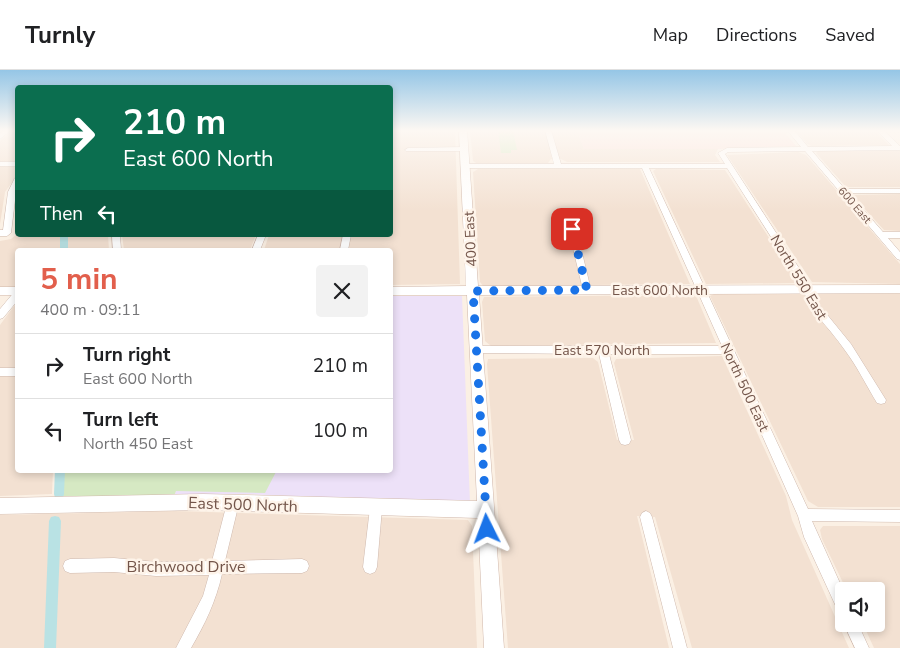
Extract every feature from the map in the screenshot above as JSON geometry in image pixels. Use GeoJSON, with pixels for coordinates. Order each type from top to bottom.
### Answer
{"type":"FeatureCollection","features":[{"type":"Feature","properties":{"kind":"street","name":"400 East"},"geometry":{"type":"LineString","coordinates":[[464,157],[494,648]]}},
{"type":"Feature","properties":{"kind":"street"},"geometry":{"type":"LineString","coordinates":[[555,157],[558,166]]}},
{"type":"Feature","properties":{"kind":"street","name":"North 550 East"},"geometry":{"type":"LineString","coordinates":[[724,157],[805,284],[821,316],[847,346],[881,400]]}},
{"type":"Feature","properties":{"kind":"street","name":"600 East"},"geometry":{"type":"LineString","coordinates":[[814,157],[900,257]]}},
{"type":"Feature","properties":{"kind":"street"},"geometry":{"type":"LineString","coordinates":[[0,164],[15,164]]}},
{"type":"Feature","properties":{"kind":"street"},"geometry":{"type":"LineString","coordinates":[[465,166],[729,166]]}},
{"type":"Feature","properties":{"kind":"street","name":"North 500 East"},"geometry":{"type":"LineString","coordinates":[[645,166],[804,515],[809,532],[835,588]]}},
{"type":"Feature","properties":{"kind":"street"},"geometry":{"type":"LineString","coordinates":[[4,233],[12,192],[15,186]]}},
{"type":"Feature","properties":{"kind":"street"},"geometry":{"type":"LineString","coordinates":[[843,191],[900,191]]}},
{"type":"Feature","properties":{"kind":"street"},"geometry":{"type":"LineString","coordinates":[[568,211],[587,290]]}},
{"type":"Feature","properties":{"kind":"street"},"geometry":{"type":"LineString","coordinates":[[881,235],[900,235]]}},
{"type":"Feature","properties":{"kind":"street","name":"East 600 North"},"geometry":{"type":"LineString","coordinates":[[393,291],[900,289]]}},
{"type":"Feature","properties":{"kind":"street"},"geometry":{"type":"LineString","coordinates":[[0,291],[15,292]]}},
{"type":"Feature","properties":{"kind":"street"},"geometry":{"type":"LineString","coordinates":[[0,316],[15,296]]}},
{"type":"Feature","properties":{"kind":"street","name":"East 570 North"},"geometry":{"type":"LineString","coordinates":[[476,350],[728,350]]}},
{"type":"Feature","properties":{"kind":"street"},"geometry":{"type":"LineString","coordinates":[[603,350],[625,440]]}},
{"type":"Feature","properties":{"kind":"street"},"geometry":{"type":"LineString","coordinates":[[0,372],[15,372]]}},
{"type":"Feature","properties":{"kind":"street","name":"East 500 North"},"geometry":{"type":"LineString","coordinates":[[0,506],[161,502],[486,510]]}},
{"type":"Feature","properties":{"kind":"street"},"geometry":{"type":"LineString","coordinates":[[183,648],[205,609],[218,567],[233,503]]}},
{"type":"Feature","properties":{"kind":"street"},"geometry":{"type":"LineString","coordinates":[[370,567],[376,508]]}},
{"type":"Feature","properties":{"kind":"street"},"geometry":{"type":"LineString","coordinates":[[804,515],[900,516]]}},
{"type":"Feature","properties":{"kind":"street"},"geometry":{"type":"LineString","coordinates":[[646,517],[680,648]]}},
{"type":"Feature","properties":{"kind":"street","name":"Birchwood Drive"},"geometry":{"type":"LineString","coordinates":[[70,566],[114,565],[154,568],[302,566]]}},
{"type":"Feature","properties":{"kind":"street"},"geometry":{"type":"LineString","coordinates":[[855,632],[862,648]]}},
{"type":"Feature","properties":{"kind":"shaded area"},"geometry":{"type":"Polygon","coordinates":[[[0,157],[15,157],[15,161],[0,161],[0,157]]]}},
{"type":"Feature","properties":{"kind":"shaded area"},"geometry":{"type":"Polygon","coordinates":[[[393,157],[456,157],[460,284],[393,285],[393,248],[265,248],[268,237],[393,237],[393,157]]]}},
{"type":"Feature","properties":{"kind":"shaded area"},"geometry":{"type":"Polygon","coordinates":[[[473,157],[716,157],[720,162],[567,162],[561,159],[551,159],[548,163],[476,163],[473,161],[473,157]]]}},
{"type":"Feature","properties":{"kind":"shaded area"},"geometry":{"type":"Polygon","coordinates":[[[728,157],[808,157],[900,264],[900,284],[812,282],[728,157]]]}},
{"type":"Feature","properties":{"kind":"shaded area"},"geometry":{"type":"Polygon","coordinates":[[[820,157],[900,157],[900,187],[846,187],[820,157]]]}},
{"type":"Feature","properties":{"kind":"shaded area"},"geometry":{"type":"Polygon","coordinates":[[[0,167],[15,167],[15,178],[5,192],[0,224],[0,167]]]}},
{"type":"Feature","properties":{"kind":"shaded area"},"geometry":{"type":"Polygon","coordinates":[[[478,169],[640,169],[690,284],[483,286],[480,282],[473,172],[478,169]]]}},
{"type":"Feature","properties":{"kind":"shaded area"},"geometry":{"type":"Polygon","coordinates":[[[656,169],[725,170],[797,281],[796,283],[706,284],[653,171],[656,169]]]}},
{"type":"Feature","properties":{"kind":"shaded area"},"geometry":{"type":"Polygon","coordinates":[[[900,194],[900,231],[884,230],[852,195],[900,194]]]}},
{"type":"Feature","properties":{"kind":"shaded area"},"geometry":{"type":"Polygon","coordinates":[[[15,236],[108,237],[109,248],[15,248],[15,288],[0,288],[0,241],[11,239],[15,236]]]}},
{"type":"Feature","properties":{"kind":"shaded area"},"geometry":{"type":"Polygon","coordinates":[[[122,237],[255,237],[251,248],[124,248],[122,237]]]}},
{"type":"Feature","properties":{"kind":"shaded area"},"geometry":{"type":"Polygon","coordinates":[[[714,294],[900,294],[900,507],[818,507],[808,501],[710,296],[714,294]]]}},
{"type":"Feature","properties":{"kind":"shaded area"},"geometry":{"type":"Polygon","coordinates":[[[693,295],[697,298],[716,343],[491,346],[485,341],[482,302],[484,297],[693,295]]]}},
{"type":"Feature","properties":{"kind":"shaded area"},"geometry":{"type":"Polygon","coordinates":[[[393,296],[462,296],[470,503],[244,494],[174,496],[182,473],[393,473],[393,296]]]}},
{"type":"Feature","properties":{"kind":"shaded area"},"geometry":{"type":"Polygon","coordinates":[[[15,305],[15,473],[53,473],[52,494],[0,496],[0,325],[15,305]]]}},
{"type":"Feature","properties":{"kind":"shaded area"},"geometry":{"type":"Polygon","coordinates":[[[722,356],[786,496],[792,520],[835,617],[835,632],[842,632],[849,648],[692,648],[655,517],[637,516],[669,648],[508,648],[488,359],[593,358],[598,362],[617,440],[634,440],[614,363],[616,359],[722,356]]]}},
{"type":"Feature","properties":{"kind":"shaded area"},"geometry":{"type":"Polygon","coordinates":[[[176,511],[468,520],[472,526],[477,648],[0,648],[0,515],[176,511]]]}},
{"type":"Feature","properties":{"kind":"shaded area"},"geometry":{"type":"Polygon","coordinates":[[[823,526],[900,526],[900,648],[874,648],[867,632],[885,632],[885,582],[843,582],[822,539],[820,530],[823,526]]]}},
{"type":"Feature","properties":{"kind":"green space"},"geometry":{"type":"Polygon","coordinates":[[[63,473],[275,473],[265,493],[176,491],[174,496],[63,496],[63,473]]]}},
{"type":"Feature","properties":{"kind":"waterway"},"geometry":{"type":"LineString","coordinates":[[64,237],[64,248]]}},
{"type":"Feature","properties":{"kind":"waterway"},"geometry":{"type":"LineString","coordinates":[[59,494],[60,473]]}},
{"type":"Feature","properties":{"kind":"waterway"},"geometry":{"type":"LineString","coordinates":[[50,648],[55,521]]}},
{"type":"Feature","properties":{"kind":"route"},"geometry":{"type":"LineString","coordinates":[[487,529],[473,291],[587,290],[572,229]]}}]}
